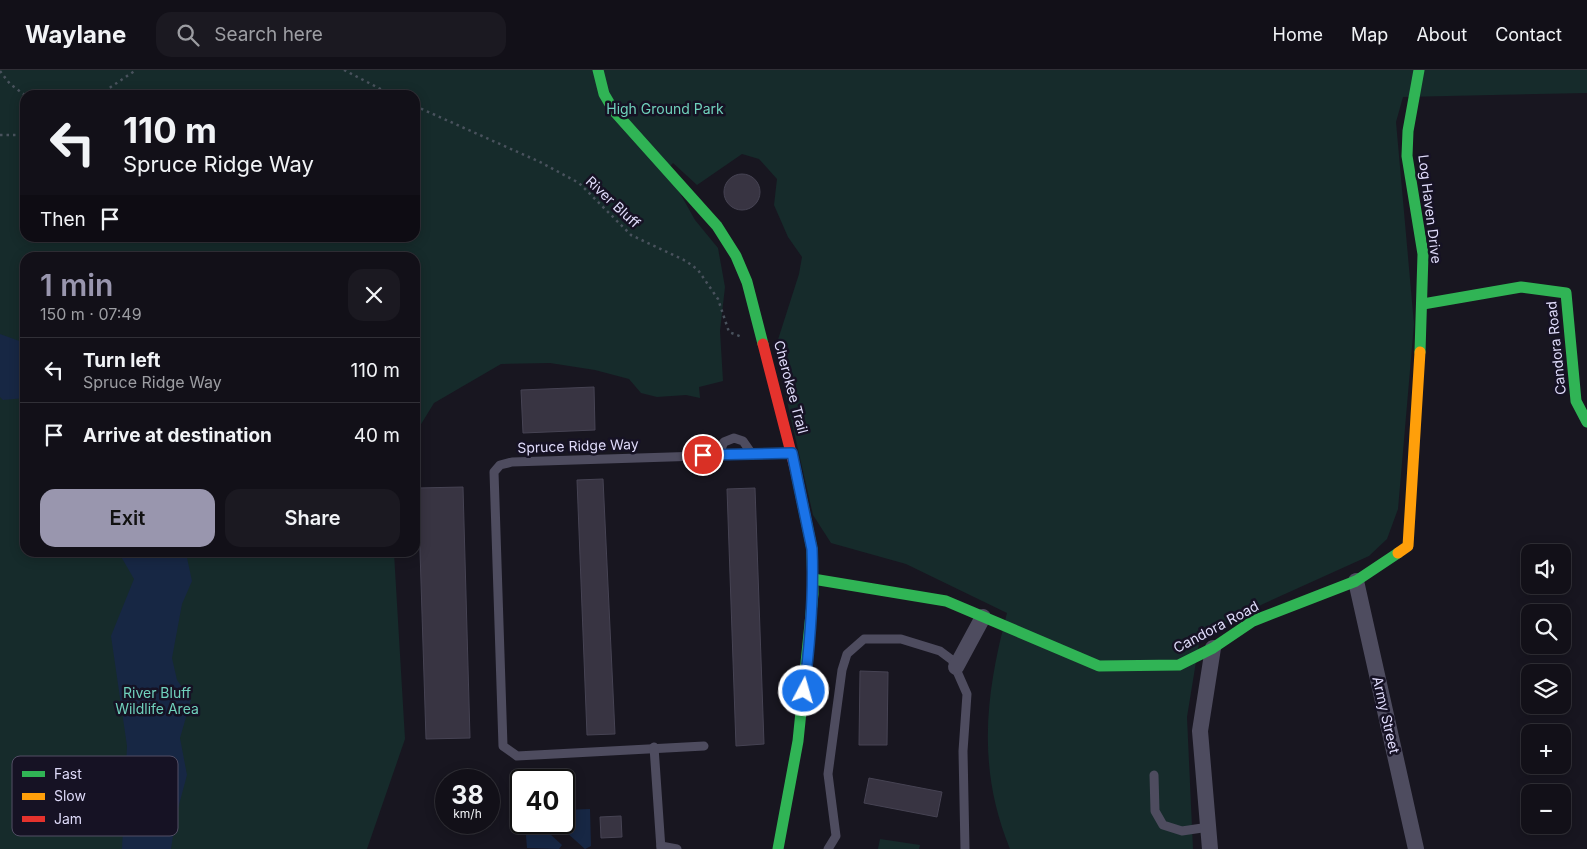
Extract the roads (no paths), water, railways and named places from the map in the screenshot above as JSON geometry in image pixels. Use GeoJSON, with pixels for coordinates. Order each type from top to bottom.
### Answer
{"type":"FeatureCollection","features":[{"type":"Feature","properties":{"kind":"street","name":"Cherokee Trail"},"geometry":{"type":"LineString","coordinates":[[598,70],[604,94],[614,111],[717,226],[730,244],[747,282],[792,453],[812,549],[813,579],[800,728],[778,849]]}},
{"type":"Feature","properties":{"kind":"street","name":"Log Haven Drive"},"geometry":{"type":"LineString","coordinates":[[1420,70],[1408,131],[1407,156],[1423,254],[1423,323]]}},
{"type":"Feature","properties":{"kind":"street","name":"Candora Road"},"geometry":{"type":"LineString","coordinates":[[1423,304],[1521,287],[1566,293],[1576,401],[1587,422]]}},
{"type":"Feature","properties":{"kind":"street","name":"Candora Road"},"geometry":{"type":"LineString","coordinates":[[813,579],[946,601],[1099,666],[1179,665],[1213,648],[1253,621],[1356,581],[1408,546],[1423,323]]}},
{"type":"Feature","properties":{"kind":"street","name":"Army Street"},"geometry":{"type":"LineString","coordinates":[[1356,581],[1416,849]]}},
{"type":"Feature","properties":{"kind":"street"},"geometry":{"type":"LineString","coordinates":[[956,667],[984,617]]}},
{"type":"Feature","properties":{"kind":"street"},"geometry":{"type":"LineString","coordinates":[[1210,849],[1200,731],[1213,648]]}},
{"type":"Feature","properties":{"kind":"lane"},"geometry":{"type":"LineString","coordinates":[[718,455],[724,442],[734,438],[743,441],[752,454]]}},
{"type":"Feature","properties":{"kind":"lane","name":"Spruce Ridge Way"},"geometry":{"type":"LineString","coordinates":[[654,747],[517,756],[503,746],[494,472],[500,464],[512,462],[792,453]]}},
{"type":"Feature","properties":{"kind":"lane"},"geometry":{"type":"LineString","coordinates":[[828,849],[836,836],[828,774],[842,670],[847,654],[864,639],[901,639],[940,651],[952,660],[956,667],[967,694],[963,751],[965,849]]}},
{"type":"Feature","properties":{"kind":"lane"},"geometry":{"type":"LineString","coordinates":[[677,849],[661,848],[654,747],[704,746]]}},
{"type":"Feature","properties":{"kind":"lane"},"geometry":{"type":"LineString","coordinates":[[1154,775],[1155,811],[1163,825],[1182,831],[1209,827]]}},
{"type":"Feature","properties":{"kind":"water"},"geometry":{"type":"Polygon","coordinates":[[[0,334],[20,341],[20,398],[3,400],[0,397],[0,334]]]}},
{"type":"Feature","properties":{"kind":"water"},"geometry":{"type":"Polygon","coordinates":[[[121,557],[187,557],[192,581],[182,604],[172,658],[177,680],[191,700],[180,738],[187,775],[178,809],[178,756],[127,756],[127,746],[111,636],[134,579],[121,557]]]}},
{"type":"Feature","properties":{"kind":"water"},"geometry":{"type":"Polygon","coordinates":[[[590,809],[591,846],[585,849],[568,834],[575,834],[575,810],[590,809]]]}},
{"type":"Feature","properties":{"kind":"water"},"geometry":{"type":"Polygon","coordinates":[[[526,834],[550,834],[562,845],[559,849],[527,848],[526,834]]]}},
{"type":"Feature","properties":{"kind":"water"},"geometry":{"type":"Polygon","coordinates":[[[123,836],[173,836],[171,849],[122,849],[123,836]]]}},
{"type":"Feature","properties":{"kind":"park label","name":"High Ground Park"},"geometry":{"type":"Point","coordinates":[665,109]}},
{"type":"Feature","properties":{"kind":"park label","name":"River Bluff Wildlife Area"},"geometry":{"type":"Point","coordinates":[157,702]}}]}
